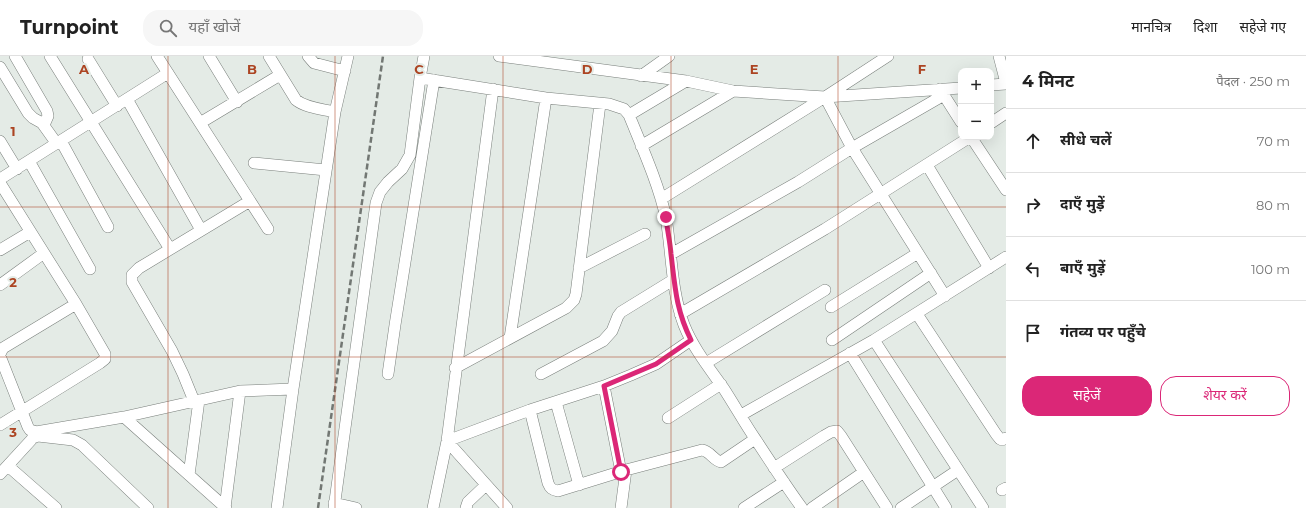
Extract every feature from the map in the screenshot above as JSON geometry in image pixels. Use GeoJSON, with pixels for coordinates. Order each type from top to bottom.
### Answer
{"type":"FeatureCollection","features":[{"type":"Feature","properties":{"kind":"street"},"geometry":{"type":"LineString","coordinates":[[15,56],[47,111],[48,116],[44,125]]}},
{"type":"Feature","properties":{"kind":"street"},"geometry":{"type":"LineString","coordinates":[[157,56],[268,229]]}},
{"type":"Feature","properties":{"kind":"street"},"geometry":{"type":"LineString","coordinates":[[209,56],[237,102]]}},
{"type":"Feature","properties":{"kind":"street"},"geometry":{"type":"LineString","coordinates":[[269,56],[292,95],[300,104],[335,112]]}},
{"type":"Feature","properties":{"kind":"street"},"geometry":{"type":"LineString","coordinates":[[308,56],[314,63],[344,71]]}},
{"type":"Feature","properties":{"kind":"street"},"geometry":{"type":"LineString","coordinates":[[277,508],[293,389],[335,112],[348,56]]}},
{"type":"Feature","properties":{"kind":"street"},"geometry":{"type":"LineString","coordinates":[[356,508],[334,506],[376,203],[380,192],[402,169],[410,155],[424,56]]}},
{"type":"Feature","properties":{"kind":"street"},"geometry":{"type":"LineString","coordinates":[[499,56],[686,81],[733,91],[825,97],[942,92],[958,89]]}},
{"type":"Feature","properties":{"kind":"street"},"geometry":{"type":"LineString","coordinates":[[558,64],[570,56]]}},
{"type":"Feature","properties":{"kind":"street"},"geometry":{"type":"LineString","coordinates":[[641,76],[669,56]]}},
{"type":"Feature","properties":{"kind":"street"},"geometry":{"type":"LineString","coordinates":[[661,199],[888,56]]}},
{"type":"Feature","properties":{"kind":"street"},"geometry":{"type":"LineString","coordinates":[[994,85],[1006,84],[1004,67],[999,56]]}},
{"type":"Feature","properties":{"kind":"street"},"geometry":{"type":"LineString","coordinates":[[52,57],[170,249]]}},
{"type":"Feature","properties":{"kind":"street"},"geometry":{"type":"LineString","coordinates":[[88,59],[117,106]]}},
{"type":"Feature","properties":{"kind":"street"},"geometry":{"type":"LineString","coordinates":[[0,67],[28,113],[44,125],[59,143],[108,227]]}},
{"type":"Feature","properties":{"kind":"street"},"geometry":{"type":"LineString","coordinates":[[0,425],[104,359],[105,354],[76,304],[0,183],[29,161],[168,73]]}},
{"type":"Feature","properties":{"kind":"street"},"geometry":{"type":"LineString","coordinates":[[200,123],[280,75]]}},
{"type":"Feature","properties":{"kind":"street"},"geometry":{"type":"LineString","coordinates":[[420,78],[546,98],[615,106],[624,110],[630,115],[661,199],[666,217],[673,280],[680,314],[691,340],[721,384],[774,468],[802,508]]}},
{"type":"Feature","properties":{"kind":"street"},"geometry":{"type":"LineString","coordinates":[[388,374],[434,80]]}},
{"type":"Feature","properties":{"kind":"street"},"geometry":{"type":"LineString","coordinates":[[630,115],[686,81]]}},
{"type":"Feature","properties":{"kind":"street"},"geometry":{"type":"LineString","coordinates":[[432,508],[447,441],[455,368],[493,89]]}},
{"type":"Feature","properties":{"kind":"street"},"geometry":{"type":"LineString","coordinates":[[641,146],[733,91]]}},
{"type":"Feature","properties":{"kind":"street"},"geometry":{"type":"LineString","coordinates":[[942,92],[958,117]]}},
{"type":"Feature","properties":{"kind":"street"},"geometry":{"type":"LineString","coordinates":[[671,254],[798,182],[942,92]]}},
{"type":"Feature","properties":{"kind":"street"},"geometry":{"type":"LineString","coordinates":[[825,97],[852,148],[945,296]]}},
{"type":"Feature","properties":{"kind":"street"},"geometry":{"type":"LineString","coordinates":[[510,338],[546,98]]}},
{"type":"Feature","properties":{"kind":"street"},"geometry":{"type":"LineString","coordinates":[[128,99],[201,230]]}},
{"type":"Feature","properties":{"kind":"street"},"geometry":{"type":"LineString","coordinates":[[455,368],[570,304],[574,300],[600,104]]}},
{"type":"Feature","properties":{"kind":"street"},"geometry":{"type":"LineString","coordinates":[[994,121],[1006,113]]}},
{"type":"Feature","properties":{"kind":"street"},"geometry":{"type":"LineString","coordinates":[[680,314],[825,229],[965,140]]}},
{"type":"Feature","properties":{"kind":"street"},"geometry":{"type":"LineString","coordinates":[[972,140],[1006,190]]}},
{"type":"Feature","properties":{"kind":"street"},"geometry":{"type":"LineString","coordinates":[[0,141],[17,169]]}},
{"type":"Feature","properties":{"kind":"street"},"geometry":{"type":"LineString","coordinates":[[29,161],[90,269]]}},
{"type":"Feature","properties":{"kind":"street"},"geometry":{"type":"LineString","coordinates":[[254,163],[326,170]]}},
{"type":"Feature","properties":{"kind":"street"},"geometry":{"type":"LineString","coordinates":[[927,165],[989,268]]}},
{"type":"Feature","properties":{"kind":"street"},"geometry":{"type":"LineString","coordinates":[[189,476],[196,401],[172,351],[132,282],[132,275],[139,268],[250,201]]}},
{"type":"Feature","properties":{"kind":"street"},"geometry":{"type":"LineString","coordinates":[[0,250],[30,232]]}},
{"type":"Feature","properties":{"kind":"street"},"geometry":{"type":"LineString","coordinates":[[579,268],[645,234]]}},
{"type":"Feature","properties":{"kind":"street"},"geometry":{"type":"LineString","coordinates":[[0,285],[44,253]]}},
{"type":"Feature","properties":{"kind":"street"},"geometry":{"type":"LineString","coordinates":[[831,307],[918,253]]}},
{"type":"Feature","properties":{"kind":"street"},"geometry":{"type":"LineString","coordinates":[[741,415],[874,340],[1006,257]]}},
{"type":"Feature","properties":{"kind":"street"},"geometry":{"type":"LineString","coordinates":[[832,340],[931,273]]}},
{"type":"Feature","properties":{"kind":"street"},"geometry":{"type":"LineString","coordinates":[[541,374],[604,341],[612,331],[621,312],[673,280]]}},
{"type":"Feature","properties":{"kind":"street"},"geometry":{"type":"LineString","coordinates":[[706,362],[825,290]]}},
{"type":"Feature","properties":{"kind":"street"},"geometry":{"type":"LineString","coordinates":[[76,304],[3,348],[0,355],[30,430],[36,432],[124,417],[240,391],[293,389]]}},
{"type":"Feature","properties":{"kind":"street"},"geometry":{"type":"LineString","coordinates":[[917,314],[996,434],[1002,440],[1006,438]]}},
{"type":"Feature","properties":{"kind":"street"},"geometry":{"type":"LineString","coordinates":[[447,441],[530,410],[604,386],[656,364],[691,340]]}},
{"type":"Feature","properties":{"kind":"street"},"geometry":{"type":"LineString","coordinates":[[874,340],[983,508]]}},
{"type":"Feature","properties":{"kind":"street"},"geometry":{"type":"LineString","coordinates":[[850,353],[946,508]]}},
{"type":"Feature","properties":{"kind":"street"},"geometry":{"type":"LineString","coordinates":[[668,418],[721,384]]}},
{"type":"Feature","properties":{"kind":"street"},"geometry":{"type":"LineString","coordinates":[[604,386],[624,471],[621,508]]}},
{"type":"Feature","properties":{"kind":"street"},"geometry":{"type":"LineString","coordinates":[[225,508],[240,391]]}},
{"type":"Feature","properties":{"kind":"street"},"geometry":{"type":"LineString","coordinates":[[556,402],[579,485]]}},
{"type":"Feature","properties":{"kind":"street"},"geometry":{"type":"LineString","coordinates":[[530,410],[550,488],[554,491],[702,450],[708,451],[718,462],[721,462],[755,439]]}},
{"type":"Feature","properties":{"kind":"street"},"geometry":{"type":"LineString","coordinates":[[124,417],[225,508]]}},
{"type":"Feature","properties":{"kind":"street"},"geometry":{"type":"LineString","coordinates":[[774,468],[824,436],[831,432],[837,431],[887,508]]}},
{"type":"Feature","properties":{"kind":"street"},"geometry":{"type":"LineString","coordinates":[[56,508],[4,470],[28,443],[33,438],[38,436],[72,440],[82,445],[148,508]]}},
{"type":"Feature","properties":{"kind":"street"},"geometry":{"type":"LineString","coordinates":[[447,441],[508,508]]}},
{"type":"Feature","properties":{"kind":"street"},"geometry":{"type":"LineString","coordinates":[[901,508],[958,470]]}},
{"type":"Feature","properties":{"kind":"street"},"geometry":{"type":"LineString","coordinates":[[812,508],[864,472]]}},
{"type":"Feature","properties":{"kind":"street"},"geometry":{"type":"LineString","coordinates":[[744,508],[784,482]]}},
{"type":"Feature","properties":{"kind":"street"},"geometry":{"type":"LineString","coordinates":[[466,508],[468,502],[486,485]]}},
{"type":"Feature","properties":{"kind":"railway"},"geometry":{"type":"LineString","coordinates":[[318,508],[383,56]]}},
{"type":"Feature","properties":{"kind":"route"},"geometry":{"type":"LineString","coordinates":[[621,472],[604,386],[656,364],[691,340],[684,327],[680,314],[673,280],[666,217]]}}]}
